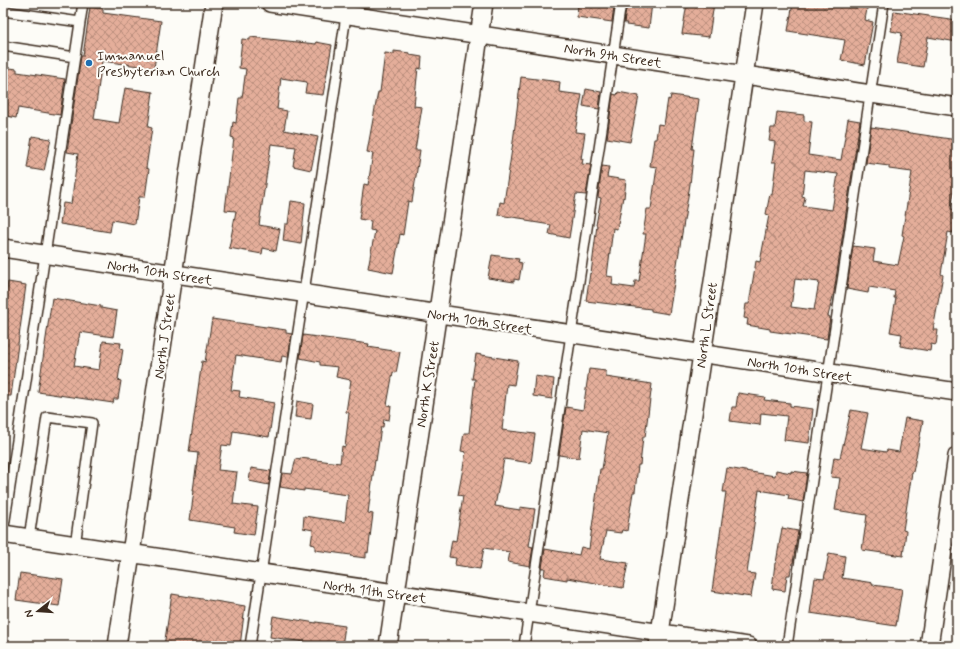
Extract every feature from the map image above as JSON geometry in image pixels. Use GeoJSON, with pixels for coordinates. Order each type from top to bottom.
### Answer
{"type":"FeatureCollection","features":[{"type":"Feature","properties":{"kind":"street","name":"North J Street"},"geometry":{"type":"LineString","coordinates":[[117,646],[214,3]]}},
{"type":"Feature","properties":{"kind":"street","name":"North 9th Street"},"geometry":{"type":"LineString","coordinates":[[270,3],[347,9],[480,35],[957,107]]}},
{"type":"Feature","properties":{"kind":"street","name":"North K Street"},"geometry":{"type":"LineString","coordinates":[[388,646],[484,3]]}},
{"type":"Feature","properties":{"kind":"street","name":"North L Street"},"geometry":{"type":"LineString","coordinates":[[659,639],[755,3]]}},
{"type":"Feature","properties":{"kind":"street","name":"North 10th Street"},"geometry":{"type":"LineString","coordinates":[[3,248],[957,392]]}},
{"type":"Feature","properties":{"kind":"street"},"geometry":{"type":"LineString","coordinates":[[929,646],[957,456]]}},
{"type":"Feature","properties":{"kind":"street","name":"North 11th Street"},"geometry":{"type":"LineString","coordinates":[[3,534],[261,574],[529,613],[659,639],[748,646]]}},
{"type":"Feature","properties":{"kind":"lane"},"geometry":{"type":"LineString","coordinates":[[3,534],[83,3]]}},
{"type":"Feature","properties":{"kind":"lane"},"geometry":{"type":"LineString","coordinates":[[524,646],[621,3]]}},
{"type":"Feature","properties":{"kind":"lane"},"geometry":{"type":"LineString","coordinates":[[787,646],[884,3]]}},
{"type":"Feature","properties":{"kind":"lane"},"geometry":{"type":"LineString","coordinates":[[250,646],[347,9]]}},
{"type":"Feature","properties":{"kind":"lane"},"geometry":{"type":"LineString","coordinates":[[3,11],[80,22]]}},
{"type":"Feature","properties":{"kind":"lane"},"geometry":{"type":"LineString","coordinates":[[3,46],[75,57]]}},
{"type":"Feature","properties":{"kind":"lane"},"geometry":{"type":"LineString","coordinates":[[29,538],[47,417],[92,423],[75,546]]}},
{"type":"Feature","properties":{"kind":"building"},"geometry":{"type":"Polygon","coordinates":[[[578,3],[600,3],[600,5],[614,7],[612,22],[577,17],[578,3]]]}},
{"type":"Feature","properties":{"kind":"building"},"geometry":{"type":"Polygon","coordinates":[[[629,3],[652,3],[649,28],[626,25],[627,23],[624,23],[626,9],[628,9],[629,3]]]}},
{"type":"Feature","properties":{"kind":"building"},"geometry":{"type":"Polygon","coordinates":[[[687,3],[714,3],[709,37],[682,34],[687,3]]]}},
{"type":"Feature","properties":{"kind":"building"},"geometry":{"type":"Polygon","coordinates":[[[793,3],[868,3],[865,20],[873,22],[865,65],[841,60],[845,40],[788,31],[793,3]]]}},
{"type":"Feature","properties":{"kind":"building"},"geometry":{"type":"Polygon","coordinates":[[[90,7],[103,9],[103,13],[161,21],[154,68],[102,61],[94,119],[119,123],[125,88],[153,92],[148,127],[152,128],[146,168],[149,169],[145,197],[139,197],[135,224],[112,220],[110,232],[60,224],[63,203],[71,204],[78,154],[67,152],[81,56],[83,56],[90,7]]]}},
{"type":"Feature","properties":{"kind":"building"},"geometry":{"type":"Polygon","coordinates":[[[894,11],[957,20],[957,42],[928,37],[923,67],[897,63],[902,33],[891,31],[894,11]]]}},
{"type":"Feature","properties":{"kind":"building"},"geometry":{"type":"Polygon","coordinates":[[[250,37],[316,44],[316,42],[332,45],[323,95],[305,93],[307,82],[281,78],[277,109],[287,111],[284,130],[318,137],[311,170],[293,166],[296,147],[271,144],[259,225],[280,229],[276,251],[263,248],[262,254],[229,248],[236,211],[225,210],[234,138],[231,137],[233,122],[236,123],[239,98],[242,98],[246,69],[239,68],[242,39],[250,40],[250,37]]]}},
{"type":"Feature","properties":{"kind":"building"},"geometry":{"type":"Polygon","coordinates":[[[394,51],[410,53],[410,55],[422,57],[421,69],[418,68],[414,106],[422,107],[415,150],[420,150],[412,202],[408,201],[403,235],[400,234],[393,273],[368,268],[375,231],[370,230],[371,221],[359,219],[364,184],[368,185],[373,153],[367,152],[378,92],[380,92],[385,53],[394,54],[394,51]]]}},
{"type":"Feature","properties":{"kind":"building"},"geometry":{"type":"Polygon","coordinates":[[[3,67],[17,69],[17,72],[65,79],[60,115],[18,108],[16,118],[3,115],[3,67]]]}},
{"type":"Feature","properties":{"kind":"building"},"geometry":{"type":"Polygon","coordinates":[[[521,77],[560,82],[559,92],[582,95],[575,132],[585,133],[581,159],[583,159],[582,164],[591,165],[586,195],[576,194],[569,238],[549,234],[551,225],[526,221],[526,219],[498,215],[500,202],[504,203],[521,77]]]}},
{"type":"Feature","properties":{"kind":"building"},"geometry":{"type":"Polygon","coordinates":[[[586,89],[601,92],[599,109],[583,106],[586,89]]]}},
{"type":"Feature","properties":{"kind":"building"},"geometry":{"type":"Polygon","coordinates":[[[618,92],[639,96],[630,142],[607,138],[613,94],[617,95],[618,92]]]}},
{"type":"Feature","properties":{"kind":"building"},"geometry":{"type":"Polygon","coordinates":[[[671,95],[699,99],[692,149],[694,149],[690,184],[669,314],[651,311],[651,309],[586,301],[601,198],[598,197],[602,166],[609,167],[607,177],[626,180],[624,198],[623,197],[617,229],[613,228],[607,276],[613,277],[612,285],[634,288],[635,281],[639,281],[646,234],[643,234],[647,209],[651,209],[657,167],[650,166],[654,139],[656,139],[658,124],[664,125],[668,99],[670,100],[671,95]]]}},
{"type":"Feature","properties":{"kind":"building"},"geometry":{"type":"Polygon","coordinates":[[[777,112],[804,115],[804,121],[812,122],[808,155],[841,160],[848,119],[860,121],[834,292],[828,316],[830,317],[827,339],[770,331],[770,329],[747,325],[748,319],[744,318],[746,304],[749,304],[756,261],[760,262],[769,215],[766,214],[770,194],[772,195],[776,162],[772,162],[775,142],[769,141],[771,128],[775,128],[777,112]],[[805,170],[802,196],[805,197],[803,206],[832,210],[838,174],[805,170]],[[795,279],[791,307],[814,310],[819,282],[795,279]]]}},
{"type":"Feature","properties":{"kind":"building"},"geometry":{"type":"Polygon","coordinates":[[[871,127],[957,140],[957,175],[951,209],[957,210],[953,233],[948,232],[941,274],[943,275],[933,330],[938,330],[936,345],[931,344],[930,351],[900,346],[902,334],[890,332],[896,298],[894,298],[895,291],[869,287],[868,293],[847,289],[853,246],[875,249],[873,261],[898,265],[904,236],[902,235],[912,172],[889,169],[889,166],[866,163],[871,127]]]}},
{"type":"Feature","properties":{"kind":"building"},"geometry":{"type":"Polygon","coordinates":[[[32,136],[51,139],[44,171],[27,168],[32,136]]]}},
{"type":"Feature","properties":{"kind":"building"},"geometry":{"type":"Polygon","coordinates":[[[291,201],[305,203],[301,244],[283,241],[285,224],[288,224],[291,201]]]}},
{"type":"Feature","properties":{"kind":"building"},"geometry":{"type":"Polygon","coordinates":[[[492,255],[519,259],[518,262],[522,263],[519,280],[514,279],[514,282],[488,278],[492,255]]]}},
{"type":"Feature","properties":{"kind":"building"},"geometry":{"type":"Polygon","coordinates":[[[8,282],[26,285],[11,396],[3,396],[3,315],[8,282]]]}},
{"type":"Feature","properties":{"kind":"building"},"geometry":{"type":"Polygon","coordinates":[[[52,298],[101,306],[101,308],[117,311],[113,337],[80,332],[74,366],[99,370],[103,341],[121,343],[120,348],[123,349],[118,380],[121,381],[118,399],[114,399],[113,403],[38,392],[52,298]]]}},
{"type":"Feature","properties":{"kind":"building"},"geometry":{"type":"Polygon","coordinates":[[[212,319],[286,330],[286,333],[292,334],[288,357],[282,356],[281,362],[236,355],[231,390],[240,391],[239,397],[274,403],[269,437],[233,431],[231,446],[222,445],[218,470],[237,472],[233,504],[258,507],[254,535],[234,532],[235,527],[190,520],[198,453],[189,452],[202,361],[205,362],[212,319]]]}},
{"type":"Feature","properties":{"kind":"building"},"geometry":{"type":"Polygon","coordinates":[[[303,335],[369,344],[368,347],[400,352],[396,373],[393,372],[387,405],[391,406],[389,420],[384,419],[383,427],[381,427],[376,461],[375,460],[368,513],[373,514],[366,558],[315,550],[315,545],[311,544],[313,530],[303,528],[304,516],[345,522],[348,495],[280,487],[282,473],[292,474],[296,459],[300,460],[300,458],[340,463],[342,446],[345,447],[349,413],[346,412],[351,380],[336,377],[338,367],[320,365],[320,362],[300,358],[303,335]]]}},
{"type":"Feature","properties":{"kind":"building"},"geometry":{"type":"Polygon","coordinates":[[[476,354],[518,361],[514,385],[507,384],[502,430],[535,434],[531,463],[504,459],[495,506],[520,510],[520,507],[535,509],[529,546],[533,547],[530,566],[508,562],[510,552],[484,548],[480,569],[455,565],[456,558],[449,557],[452,540],[456,541],[463,496],[458,495],[466,452],[461,451],[464,433],[469,433],[475,379],[472,379],[476,354]]]}},
{"type":"Feature","properties":{"kind":"building"},"geometry":{"type":"Polygon","coordinates":[[[589,369],[606,371],[606,377],[652,384],[645,437],[643,437],[640,465],[638,465],[635,492],[633,492],[627,531],[622,530],[621,533],[606,531],[600,559],[628,563],[623,588],[567,578],[567,580],[544,576],[545,568],[542,568],[545,549],[579,555],[581,547],[589,549],[600,469],[602,469],[608,433],[583,429],[579,458],[559,455],[566,407],[583,410],[589,369]]]}},
{"type":"Feature","properties":{"kind":"building"},"geometry":{"type":"Polygon","coordinates":[[[535,376],[554,379],[552,399],[533,396],[535,376]]]}},
{"type":"Feature","properties":{"kind":"building"},"geometry":{"type":"Polygon","coordinates":[[[738,393],[765,397],[764,400],[790,403],[790,406],[813,409],[809,443],[784,440],[787,416],[761,413],[760,425],[730,421],[732,407],[736,407],[738,393]]]}},
{"type":"Feature","properties":{"kind":"building"},"geometry":{"type":"Polygon","coordinates":[[[297,401],[313,404],[311,419],[295,417],[297,401]]]}},
{"type":"Feature","properties":{"kind":"building"},"geometry":{"type":"Polygon","coordinates":[[[851,410],[868,413],[861,448],[886,452],[887,450],[899,452],[905,418],[923,421],[912,472],[903,530],[906,531],[903,556],[862,550],[867,515],[835,510],[840,478],[831,477],[834,457],[840,458],[851,410]]]}},
{"type":"Feature","properties":{"kind":"building"},"geometry":{"type":"Polygon","coordinates":[[[251,468],[271,471],[269,485],[249,481],[251,468]]]}},
{"type":"Feature","properties":{"kind":"building"},"geometry":{"type":"Polygon","coordinates":[[[727,468],[775,476],[776,470],[791,473],[791,471],[807,473],[803,502],[788,499],[789,495],[759,490],[747,573],[755,574],[751,597],[712,591],[726,492],[723,492],[727,468]]]}},
{"type":"Feature","properties":{"kind":"building"},"geometry":{"type":"Polygon","coordinates":[[[782,528],[798,531],[793,563],[790,575],[787,575],[785,591],[772,589],[775,563],[782,528]]]}},
{"type":"Feature","properties":{"kind":"building"},"geometry":{"type":"Polygon","coordinates":[[[829,553],[845,556],[842,578],[873,583],[873,585],[902,589],[896,626],[810,613],[815,578],[824,579],[829,553]]]}},
{"type":"Feature","properties":{"kind":"building"},"geometry":{"type":"Polygon","coordinates":[[[20,573],[63,579],[59,606],[16,600],[20,573]]]}},
{"type":"Feature","properties":{"kind":"building"},"geometry":{"type":"Polygon","coordinates":[[[172,594],[245,606],[240,646],[164,646],[172,594]]]}},
{"type":"Feature","properties":{"kind":"building"},"geometry":{"type":"Polygon","coordinates":[[[273,616],[345,626],[342,646],[270,637],[273,616]]]}},
{"type":"Feature","properties":{"kind":"place","name":"Immanuel Presbyterian Church"},"geometry":{"type":"Point","coordinates":[89,63]}}]}
